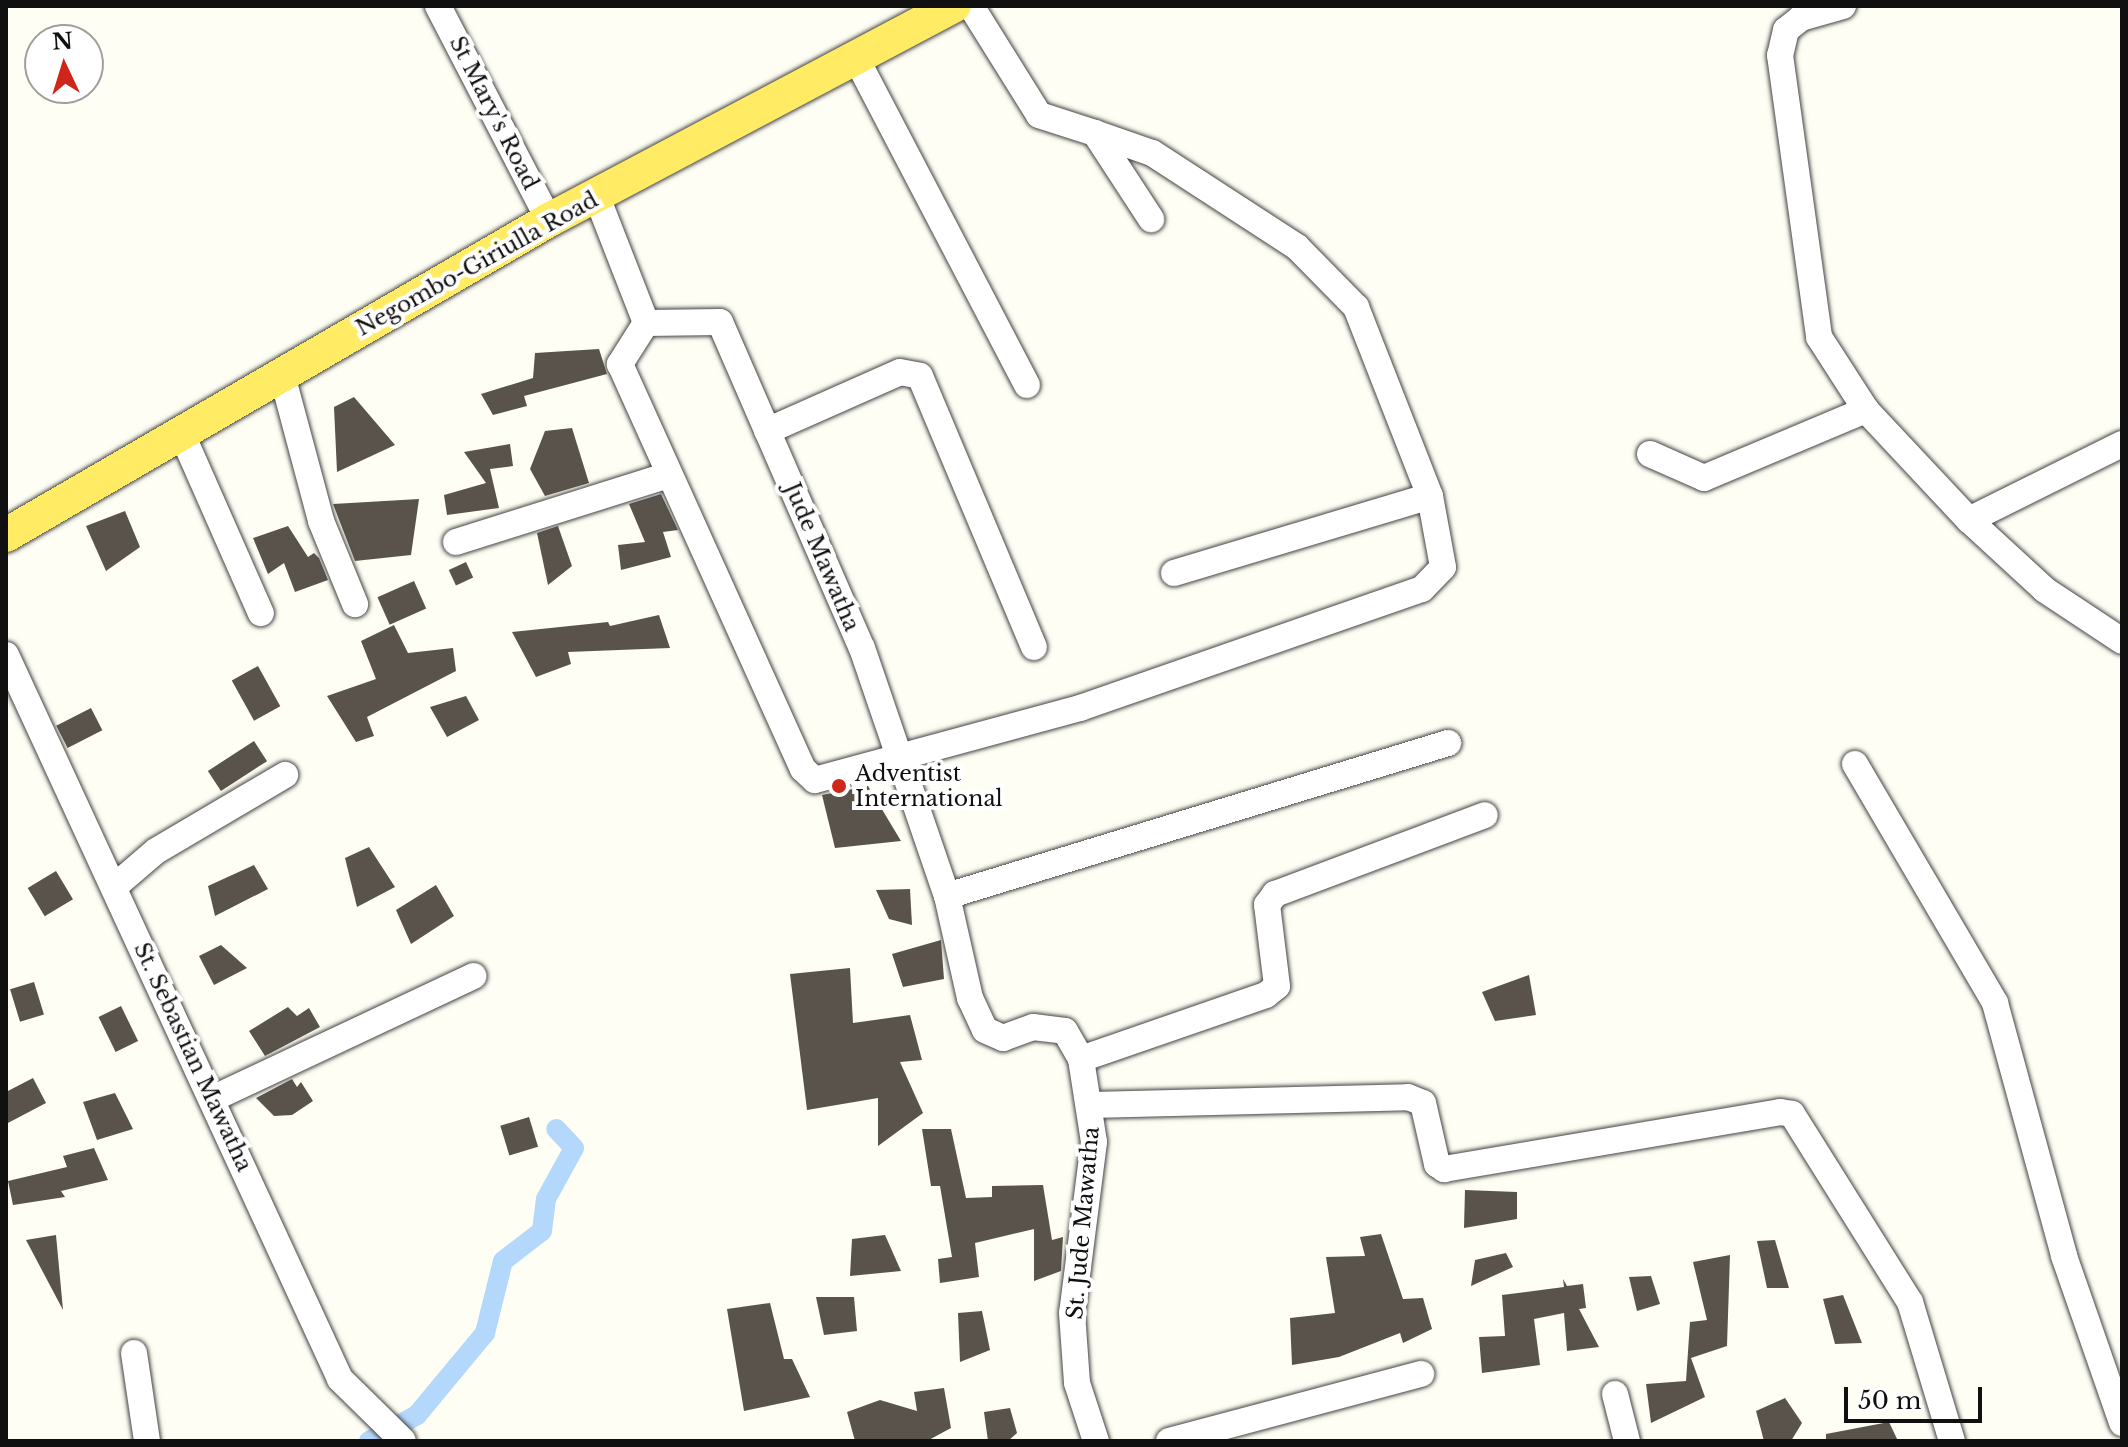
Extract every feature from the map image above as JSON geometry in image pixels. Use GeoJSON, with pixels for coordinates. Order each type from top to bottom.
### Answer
{"type":"FeatureCollection","features":[{"type":"Feature","properties":{"kind":"main road","name":"Negombo-Giriulla Road"},"geometry":{"type":"LineString","coordinates":[[6,535],[549,220],[856,58],[911,16],[954,6]]}},
{"type":"Feature","properties":{"kind":"street","name":"St Mary's Road"},"geometry":{"type":"LineString","coordinates":[[438,6],[549,220]]}},
{"type":"Feature","properties":{"kind":"street"},"geometry":{"type":"LineString","coordinates":[[597,197],[646,323],[620,364],[803,769],[815,780],[901,754],[1080,708],[1422,589],[1443,567],[1430,496],[1356,307],[1297,247],[1152,153],[1039,115],[971,6]]}},
{"type":"Feature","properties":{"kind":"street"},"geometry":{"type":"LineString","coordinates":[[1843,6],[1793,24],[1786,30],[1780,55],[1819,337],[1866,410],[1969,520],[2045,590],[2122,641]]}},
{"type":"Feature","properties":{"kind":"street"},"geometry":{"type":"LineString","coordinates":[[856,58],[1027,385]]}},
{"type":"Feature","properties":{"kind":"street"},"geometry":{"type":"LineString","coordinates":[[1095,133],[1151,219]]}},
{"type":"Feature","properties":{"kind":"street","name":"Jude Mawatha"},"geometry":{"type":"LineString","coordinates":[[646,323],[720,322],[862,648],[901,754],[947,896],[970,998]]}},
{"type":"Feature","properties":{"kind":"street"},"geometry":{"type":"LineString","coordinates":[[767,431],[900,372],[920,376],[1034,647]]}},
{"type":"Feature","properties":{"kind":"street"},"geometry":{"type":"LineString","coordinates":[[282,375],[321,521],[355,604]]}},
{"type":"Feature","properties":{"kind":"street"},"geometry":{"type":"LineString","coordinates":[[1650,454],[1704,478],[1866,410]]}},
{"type":"Feature","properties":{"kind":"street"},"geometry":{"type":"LineString","coordinates":[[181,432],[261,613]]}},
{"type":"Feature","properties":{"kind":"street"},"geometry":{"type":"LineString","coordinates":[[1969,520],[2122,444]]}},
{"type":"Feature","properties":{"kind":"street"},"geometry":{"type":"LineString","coordinates":[[456,542],[668,475]]}},
{"type":"Feature","properties":{"kind":"street"},"geometry":{"type":"LineString","coordinates":[[1174,573],[1430,496]]}},
{"type":"Feature","properties":{"kind":"street","name":"St. Sebastian Mawatha"},"geometry":{"type":"LineString","coordinates":[[6,655],[340,1379],[403,1441]]}},
{"type":"Feature","properties":{"kind":"street"},"geometry":{"type":"LineString","coordinates":[[947,896],[1448,743]]}},
{"type":"Feature","properties":{"kind":"street"},"geometry":{"type":"LineString","coordinates":[[1855,764],[1995,1003],[2064,1256],[2122,1423]]}},
{"type":"Feature","properties":{"kind":"street"},"geometry":{"type":"LineString","coordinates":[[114,887],[156,851],[285,775]]}},
{"type":"Feature","properties":{"kind":"street"},"geometry":{"type":"LineString","coordinates":[[1081,1059],[1266,995],[1277,986],[1267,905],[1275,894],[1485,815]]}},
{"type":"Feature","properties":{"kind":"street"},"geometry":{"type":"LineString","coordinates":[[212,1099],[473,976]]}},
{"type":"Feature","properties":{"kind":"street","name":"St. Jude Mawatha"},"geometry":{"type":"LineString","coordinates":[[970,998],[985,1030],[1003,1038],[1033,1027],[1065,1031],[1081,1059],[1091,1105],[1094,1142],[1072,1313],[1077,1383],[1096,1441]]}},
{"type":"Feature","properties":{"kind":"street"},"geometry":{"type":"LineString","coordinates":[[1091,1105],[1408,1097],[1423,1103],[1437,1164],[1444,1169],[1780,1112],[1792,1114],[1910,1302],[1952,1441]]}},
{"type":"Feature","properties":{"kind":"street"},"geometry":{"type":"LineString","coordinates":[[134,1353],[147,1441]]}},
{"type":"Feature","properties":{"kind":"street"},"geometry":{"type":"LineString","coordinates":[[1169,1441],[1421,1374]]}},
{"type":"Feature","properties":{"kind":"street"},"geometry":{"type":"LineString","coordinates":[[1615,1394],[1627,1441]]}},
{"type":"Feature","properties":{"kind":"building"},"geometry":{"type":"Polygon","coordinates":[[[599,349],[607,374],[524,396],[527,406],[493,415],[481,394],[533,378],[535,353],[599,349]]]}},
{"type":"Feature","properties":{"kind":"building"},"geometry":{"type":"Polygon","coordinates":[[[354,397],[395,445],[337,472],[334,407],[354,397]]]}},
{"type":"Feature","properties":{"kind":"building"},"geometry":{"type":"Polygon","coordinates":[[[572,428],[589,483],[545,496],[530,469],[545,431],[572,428]]]}},
{"type":"Feature","properties":{"kind":"building"},"geometry":{"type":"Polygon","coordinates":[[[510,444],[513,466],[490,469],[499,508],[447,515],[444,495],[486,483],[464,452],[510,444]]]}},
{"type":"Feature","properties":{"kind":"building"},"geometry":{"type":"Polygon","coordinates":[[[661,494],[678,530],[663,532],[671,557],[621,570],[618,545],[645,542],[629,504],[661,494]]]}},
{"type":"Feature","properties":{"kind":"building"},"geometry":{"type":"Polygon","coordinates":[[[419,499],[411,555],[355,561],[333,504],[419,499]]]}},
{"type":"Feature","properties":{"kind":"building"},"geometry":{"type":"Polygon","coordinates":[[[125,511],[140,547],[106,571],[86,526],[125,511]]]}},
{"type":"Feature","properties":{"kind":"building"},"geometry":{"type":"Polygon","coordinates":[[[288,526],[308,557],[314,553],[319,558],[328,580],[295,592],[284,563],[268,574],[253,538],[288,526]]]}},
{"type":"Feature","properties":{"kind":"building"},"geometry":{"type":"Polygon","coordinates":[[[558,526],[572,566],[548,585],[537,533],[558,526]]]}},
{"type":"Feature","properties":{"kind":"building"},"geometry":{"type":"Polygon","coordinates":[[[466,562],[473,577],[456,585],[449,570],[466,562]]]}},
{"type":"Feature","properties":{"kind":"building"},"geometry":{"type":"Polygon","coordinates":[[[414,581],[426,608],[390,625],[377,597],[414,581]]]}},
{"type":"Feature","properties":{"kind":"building"},"geometry":{"type":"Polygon","coordinates":[[[659,615],[670,648],[568,652],[571,664],[536,677],[512,632],[608,622],[610,626],[659,615]]]}},
{"type":"Feature","properties":{"kind":"building"},"geometry":{"type":"Polygon","coordinates":[[[394,625],[408,653],[453,648],[456,671],[367,717],[374,736],[356,742],[327,696],[376,679],[361,641],[394,625]]]}},
{"type":"Feature","properties":{"kind":"building"},"geometry":{"type":"Polygon","coordinates":[[[258,666],[280,706],[254,721],[232,681],[258,666]]]}},
{"type":"Feature","properties":{"kind":"building"},"geometry":{"type":"Polygon","coordinates":[[[466,696],[479,720],[447,737],[430,707],[466,696]]]}},
{"type":"Feature","properties":{"kind":"building"},"geometry":{"type":"Polygon","coordinates":[[[91,708],[102,730],[68,748],[56,726],[91,708]]]}},
{"type":"Feature","properties":{"kind":"building"},"geometry":{"type":"Polygon","coordinates":[[[254,741],[267,761],[221,791],[208,771],[254,741]]]}},
{"type":"Feature","properties":{"kind":"building"},"geometry":{"type":"Polygon","coordinates":[[[868,786],[901,841],[835,848],[822,795],[868,786]]]}},
{"type":"Feature","properties":{"kind":"building"},"geometry":{"type":"Polygon","coordinates":[[[369,847],[395,887],[357,907],[345,858],[369,847]]]}},
{"type":"Feature","properties":{"kind":"building"},"geometry":{"type":"Polygon","coordinates":[[[254,865],[268,889],[215,916],[208,886],[254,865]]]}},
{"type":"Feature","properties":{"kind":"building"},"geometry":{"type":"Polygon","coordinates":[[[56,871],[73,899],[45,916],[28,888],[56,871]]]}},
{"type":"Feature","properties":{"kind":"building"},"geometry":{"type":"Polygon","coordinates":[[[436,885],[454,916],[411,944],[396,910],[436,885]]]}},
{"type":"Feature","properties":{"kind":"building"},"geometry":{"type":"Polygon","coordinates":[[[910,889],[912,925],[889,919],[876,890],[910,889]]]}},
{"type":"Feature","properties":{"kind":"building"},"geometry":{"type":"Polygon","coordinates":[[[941,940],[944,979],[903,987],[892,954],[941,940]]]}},
{"type":"Feature","properties":{"kind":"building"},"geometry":{"type":"Polygon","coordinates":[[[221,945],[247,968],[214,985],[199,956],[221,945]]]}},
{"type":"Feature","properties":{"kind":"building"},"geometry":{"type":"Polygon","coordinates":[[[850,968],[853,1023],[910,1015],[922,1060],[900,1062],[923,1113],[878,1146],[878,1098],[807,1110],[790,974],[850,968]]]}},
{"type":"Feature","properties":{"kind":"building"},"geometry":{"type":"Polygon","coordinates":[[[1529,975],[1536,1015],[1495,1021],[1482,992],[1529,975]]]}},
{"type":"Feature","properties":{"kind":"building"},"geometry":{"type":"Polygon","coordinates":[[[34,982],[44,1015],[20,1022],[10,989],[34,982]]]}},
{"type":"Feature","properties":{"kind":"building"},"geometry":{"type":"Polygon","coordinates":[[[121,1006],[138,1041],[116,1052],[99,1017],[121,1006]]]}},
{"type":"Feature","properties":{"kind":"building"},"geometry":{"type":"Polygon","coordinates":[[[288,1007],[297,1016],[309,1008],[320,1027],[265,1056],[249,1031],[288,1007]]]}},
{"type":"Feature","properties":{"kind":"building"},"geometry":{"type":"Polygon","coordinates":[[[33,1078],[46,1103],[6,1124],[6,1092],[33,1078]]]}},
{"type":"Feature","properties":{"kind":"building"},"geometry":{"type":"Polygon","coordinates":[[[292,1079],[297,1087],[301,1082],[313,1101],[292,1115],[274,1116],[256,1098],[292,1079]]]}},
{"type":"Feature","properties":{"kind":"building"},"geometry":{"type":"Polygon","coordinates":[[[115,1093],[133,1129],[97,1140],[83,1102],[115,1093]]]}},
{"type":"Feature","properties":{"kind":"building"},"geometry":{"type":"Polygon","coordinates":[[[529,1117],[538,1147],[509,1155],[500,1126],[529,1117]]]}},
{"type":"Feature","properties":{"kind":"building"},"geometry":{"type":"Polygon","coordinates":[[[922,1129],[951,1129],[966,1198],[992,1197],[992,1186],[1043,1185],[1052,1240],[1063,1237],[1061,1271],[1034,1281],[1034,1229],[975,1243],[979,1277],[940,1283],[938,1259],[952,1257],[940,1186],[931,1186],[922,1129]]]}},
{"type":"Feature","properties":{"kind":"building"},"geometry":{"type":"Polygon","coordinates":[[[94,1148],[108,1180],[61,1191],[65,1197],[13,1205],[8,1181],[67,1167],[63,1156],[94,1148]]]}},
{"type":"Feature","properties":{"kind":"building"},"geometry":{"type":"Polygon","coordinates":[[[1465,1190],[1517,1192],[1517,1219],[1464,1228],[1465,1190]]]}},
{"type":"Feature","properties":{"kind":"building"},"geometry":{"type":"Polygon","coordinates":[[[1381,1234],[1403,1299],[1423,1298],[1432,1329],[1403,1343],[1400,1333],[1339,1357],[1292,1365],[1290,1318],[1335,1313],[1326,1257],[1365,1256],[1360,1237],[1381,1234]]]}},
{"type":"Feature","properties":{"kind":"building"},"geometry":{"type":"Polygon","coordinates":[[[56,1235],[63,1310],[26,1240],[56,1235]]]}},
{"type":"Feature","properties":{"kind":"building"},"geometry":{"type":"Polygon","coordinates":[[[885,1235],[901,1271],[850,1276],[852,1239],[885,1235]]]}},
{"type":"Feature","properties":{"kind":"building"},"geometry":{"type":"Polygon","coordinates":[[[1775,1240],[1789,1288],[1767,1288],[1757,1241],[1775,1240]]]}},
{"type":"Feature","properties":{"kind":"building"},"geometry":{"type":"Polygon","coordinates":[[[1506,1253],[1513,1267],[1471,1286],[1475,1260],[1506,1253]]]}},
{"type":"Feature","properties":{"kind":"building"},"geometry":{"type":"Polygon","coordinates":[[[1730,1255],[1727,1346],[1691,1358],[1705,1397],[1651,1423],[1646,1384],[1686,1381],[1690,1322],[1707,1320],[1693,1262],[1730,1255]]]}},
{"type":"Feature","properties":{"kind":"building"},"geometry":{"type":"Polygon","coordinates":[[[1651,1276],[1660,1304],[1637,1311],[1629,1277],[1651,1276]]]}},
{"type":"Feature","properties":{"kind":"building"},"geometry":{"type":"Polygon","coordinates":[[[1563,1279],[1567,1286],[1583,1284],[1586,1308],[1579,1309],[1599,1347],[1567,1351],[1564,1313],[1534,1319],[1540,1365],[1482,1373],[1479,1337],[1505,1336],[1502,1295],[1564,1287],[1563,1279]]]}},
{"type":"Feature","properties":{"kind":"building"},"geometry":{"type":"Polygon","coordinates":[[[1843,1295],[1862,1343],[1835,1344],[1823,1299],[1843,1295]]]}},
{"type":"Feature","properties":{"kind":"building"},"geometry":{"type":"Polygon","coordinates":[[[816,1297],[854,1297],[857,1331],[824,1335],[816,1297]]]}},
{"type":"Feature","properties":{"kind":"building"},"geometry":{"type":"Polygon","coordinates":[[[770,1303],[784,1359],[792,1359],[810,1397],[744,1411],[727,1309],[770,1303]]]}},
{"type":"Feature","properties":{"kind":"building"},"geometry":{"type":"Polygon","coordinates":[[[982,1311],[990,1350],[960,1362],[958,1313],[982,1311]]]}},
{"type":"Feature","properties":{"kind":"building"},"geometry":{"type":"Polygon","coordinates":[[[944,1388],[951,1428],[927,1441],[855,1441],[847,1412],[880,1400],[917,1411],[914,1392],[944,1388]]]}},
{"type":"Feature","properties":{"kind":"building"},"geometry":{"type":"Polygon","coordinates":[[[1785,1398],[1802,1423],[1791,1441],[1764,1441],[1756,1411],[1785,1398]]]}},
{"type":"Feature","properties":{"kind":"building"},"geometry":{"type":"Polygon","coordinates":[[[1010,1408],[1017,1433],[1008,1441],[988,1441],[984,1412],[1010,1408]]]}},
{"type":"Feature","properties":{"kind":"building"},"geometry":{"type":"Polygon","coordinates":[[[1889,1422],[1898,1441],[1826,1441],[1826,1434],[1889,1422]]]}},
{"type":"Feature","properties":{"kind":"waterway"},"geometry":{"type":"LineString","coordinates":[[369,1441],[417,1415],[485,1333],[503,1261],[542,1231],[546,1199],[574,1148],[556,1129]]}},
{"type":"Feature","properties":{"kind":"place","name":"Adventist International"},"geometry":{"type":"Point","coordinates":[839,786]}}]}
